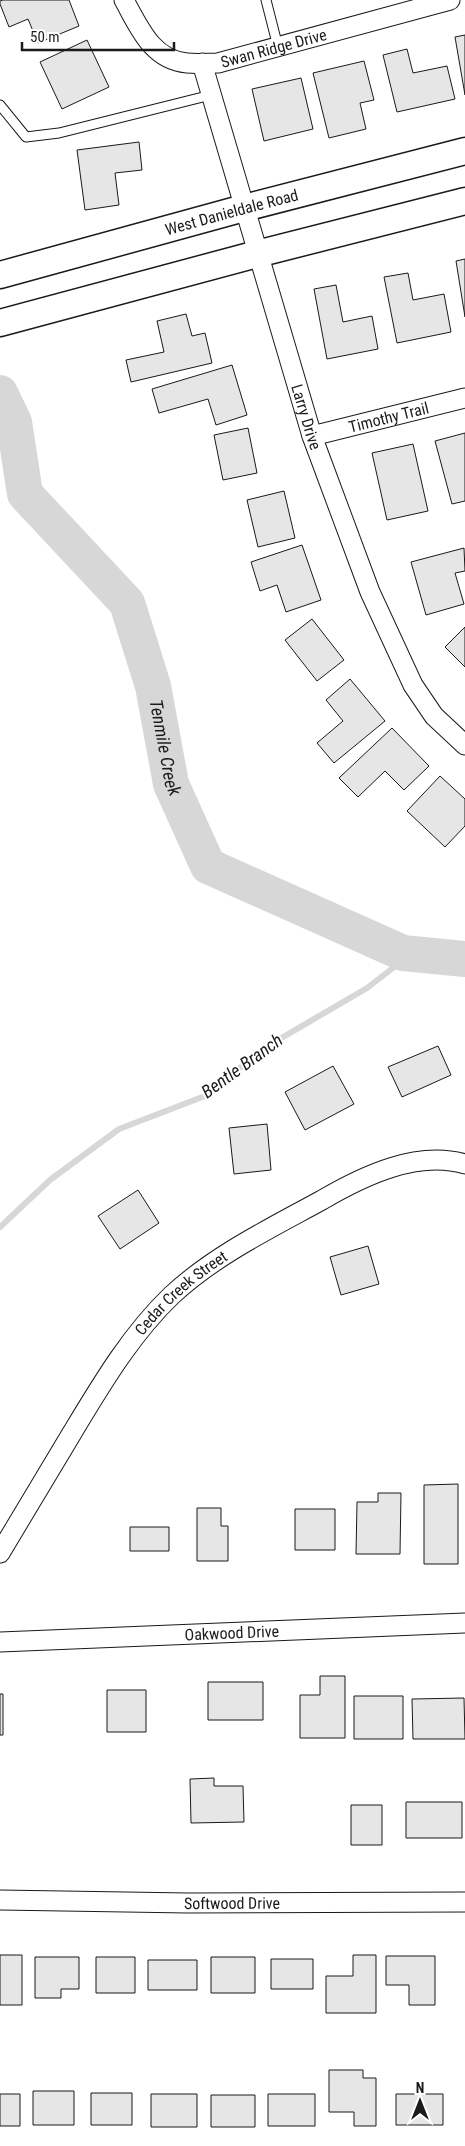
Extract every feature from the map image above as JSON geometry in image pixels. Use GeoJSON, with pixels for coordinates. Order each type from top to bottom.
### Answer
{"type":"FeatureCollection","features":[{"type":"Feature","properties":{"kind":"main road","name":"West Danieldale Road"},"geometry":{"type":"LineString","coordinates":[[4,274],[244,208],[465,151]]}},
{"type":"Feature","properties":{"kind":"main road"},"geometry":{"type":"LineString","coordinates":[[0,323],[465,201]]}},
{"type":"Feature","properties":{"kind":"street","name":"Swan Ridge Drive"},"geometry":{"type":"LineString","coordinates":[[124,0],[147,40],[156,51],[169,59],[186,63],[218,63],[278,47],[414,5],[450,0]]}},
{"type":"Feature","properties":{"kind":"street","name":"Larry Drive"},"geometry":{"type":"LineString","coordinates":[[202,63],[312,436],[370,592],[392,644],[413,685],[434,716],[465,745]]}},
{"type":"Feature","properties":{"kind":"street","name":"Timothy Trail"},"geometry":{"type":"LineString","coordinates":[[312,436],[465,398]]}},
{"type":"Feature","properties":{"kind":"street","name":"Cedar Creek Street"},"geometry":{"type":"LineString","coordinates":[[0,1553],[96,1394],[127,1349],[172,1295],[206,1268],[250,1240],[338,1190],[415,1161],[464,1164]]}},
{"type":"Feature","properties":{"kind":"street","name":"Oakwood Drive"},"geometry":{"type":"LineString","coordinates":[[0,1642],[465,1622]]}},
{"type":"Feature","properties":{"kind":"street","name":"Softwood Drive"},"geometry":{"type":"LineString","coordinates":[[0,1900],[208,1903],[465,1902]]}},
{"type":"Feature","properties":{"kind":"lane"},"geometry":{"type":"LineString","coordinates":[[266,0],[278,47]]}},
{"type":"Feature","properties":{"kind":"lane"},"geometry":{"type":"LineString","coordinates":[[0,105],[26,137],[59,133],[212,95]]}},
{"type":"Feature","properties":{"kind":"building"},"geometry":{"type":"Polygon","coordinates":[[[69,0],[79,26],[38,43],[28,19],[9,27],[0,4],[0,1],[69,0]]]}},
{"type":"Feature","properties":{"kind":"building"},"geometry":{"type":"Polygon","coordinates":[[[465,35],[465,95],[455,37],[465,35]]]}},
{"type":"Feature","properties":{"kind":"building"},"geometry":{"type":"Polygon","coordinates":[[[87,40],[109,87],[62,109],[40,62],[87,40]]]}},
{"type":"Feature","properties":{"kind":"building"},"geometry":{"type":"Polygon","coordinates":[[[407,49],[413,73],[447,66],[455,99],[397,112],[383,55],[407,49]]]}},
{"type":"Feature","properties":{"kind":"building"},"geometry":{"type":"Polygon","coordinates":[[[364,61],[374,100],[360,103],[366,129],[329,138],[313,73],[364,61]]]}},
{"type":"Feature","properties":{"kind":"building"},"geometry":{"type":"Polygon","coordinates":[[[301,78],[313,129],[264,141],[252,89],[301,78]]]}},
{"type":"Feature","properties":{"kind":"building"},"geometry":{"type":"Polygon","coordinates":[[[139,142],[142,170],[115,173],[119,205],[85,210],[77,150],[139,142]]]}},
{"type":"Feature","properties":{"kind":"building"},"geometry":{"type":"Polygon","coordinates":[[[465,259],[465,317],[456,261],[465,259]]]}},
{"type":"Feature","properties":{"kind":"building"},"geometry":{"type":"Polygon","coordinates":[[[408,273],[413,300],[444,294],[451,332],[397,343],[384,277],[408,273]]]}},
{"type":"Feature","properties":{"kind":"building"},"geometry":{"type":"Polygon","coordinates":[[[336,285],[343,322],[372,316],[378,349],[327,359],[314,289],[336,285]]]}},
{"type":"Feature","properties":{"kind":"building"},"geometry":{"type":"Polygon","coordinates":[[[186,314],[192,336],[205,333],[212,363],[131,382],[126,360],[164,352],[157,321],[186,314]]]}},
{"type":"Feature","properties":{"kind":"building"},"geometry":{"type":"Polygon","coordinates":[[[232,365],[247,415],[216,425],[208,399],[159,413],[152,389],[232,365]]]}},
{"type":"Feature","properties":{"kind":"building"},"geometry":{"type":"Polygon","coordinates":[[[248,428],[257,473],[223,480],[214,435],[248,428]]]}},
{"type":"Feature","properties":{"kind":"building"},"geometry":{"type":"Polygon","coordinates":[[[465,433],[465,501],[452,504],[435,441],[465,433]]]}},
{"type":"Feature","properties":{"kind":"building"},"geometry":{"type":"Polygon","coordinates":[[[413,444],[428,511],[387,520],[372,453],[413,444]]]}},
{"type":"Feature","properties":{"kind":"building"},"geometry":{"type":"Polygon","coordinates":[[[284,491],[295,538],[258,547],[247,500],[284,491]]]}},
{"type":"Feature","properties":{"kind":"building"},"geometry":{"type":"Polygon","coordinates":[[[302,545],[321,600],[286,612],[277,585],[260,591],[251,562],[302,545]]]}},
{"type":"Feature","properties":{"kind":"building"},"geometry":{"type":"Polygon","coordinates":[[[464,548],[465,571],[455,573],[464,604],[426,615],[411,562],[464,548]]]}},
{"type":"Feature","properties":{"kind":"building"},"geometry":{"type":"Polygon","coordinates":[[[312,619],[344,660],[317,681],[285,640],[312,619]]]}},
{"type":"Feature","properties":{"kind":"building"},"geometry":{"type":"Polygon","coordinates":[[[465,627],[465,667],[445,647],[465,627]]]}},
{"type":"Feature","properties":{"kind":"building"},"geometry":{"type":"Polygon","coordinates":[[[350,679],[385,721],[334,763],[317,743],[343,721],[326,700],[350,679]]]}},
{"type":"Feature","properties":{"kind":"building"},"geometry":{"type":"Polygon","coordinates":[[[392,728],[429,766],[404,790],[385,771],[358,797],[339,778],[392,728]]]}},
{"type":"Feature","properties":{"kind":"building"},"geometry":{"type":"Polygon","coordinates":[[[440,776],[465,799],[465,826],[445,847],[407,811],[440,776]]]}},
{"type":"Feature","properties":{"kind":"building"},"geometry":{"type":"Polygon","coordinates":[[[438,1046],[451,1075],[402,1097],[388,1067],[438,1046]]]}},
{"type":"Feature","properties":{"kind":"building"},"geometry":{"type":"Polygon","coordinates":[[[333,1066],[354,1104],[305,1130],[285,1092],[333,1066]]]}},
{"type":"Feature","properties":{"kind":"building"},"geometry":{"type":"Polygon","coordinates":[[[267,1124],[271,1170],[234,1174],[229,1128],[267,1124]]]}},
{"type":"Feature","properties":{"kind":"building"},"geometry":{"type":"Polygon","coordinates":[[[138,1190],[159,1223],[120,1249],[98,1216],[138,1190]]]}},
{"type":"Feature","properties":{"kind":"building"},"geometry":{"type":"Polygon","coordinates":[[[368,1246],[379,1284],[341,1295],[330,1257],[368,1246]]]}},
{"type":"Feature","properties":{"kind":"building"},"geometry":{"type":"Polygon","coordinates":[[[458,1484],[458,1564],[424,1564],[424,1485],[458,1484]]]}},
{"type":"Feature","properties":{"kind":"building"},"geometry":{"type":"Polygon","coordinates":[[[378,1493],[401,1493],[400,1554],[356,1554],[357,1502],[378,1502],[378,1493]]]}},
{"type":"Feature","properties":{"kind":"building"},"geometry":{"type":"Polygon","coordinates":[[[197,1508],[221,1508],[221,1526],[228,1526],[228,1561],[197,1561],[197,1508]]]}},
{"type":"Feature","properties":{"kind":"building"},"geometry":{"type":"Polygon","coordinates":[[[295,1509],[335,1509],[335,1550],[295,1550],[295,1509]]]}},
{"type":"Feature","properties":{"kind":"building"},"geometry":{"type":"Polygon","coordinates":[[[130,1527],[169,1527],[169,1551],[130,1551],[130,1527]]]}},
{"type":"Feature","properties":{"kind":"building"},"geometry":{"type":"Polygon","coordinates":[[[320,1676],[345,1676],[345,1738],[300,1738],[300,1695],[320,1695],[320,1676]]]}},
{"type":"Feature","properties":{"kind":"building"},"geometry":{"type":"Polygon","coordinates":[[[208,1682],[263,1682],[263,1720],[208,1720],[208,1682]]]}},
{"type":"Feature","properties":{"kind":"building"},"geometry":{"type":"Polygon","coordinates":[[[107,1690],[146,1690],[146,1732],[107,1732],[107,1690]]]}},
{"type":"Feature","properties":{"kind":"building"},"geometry":{"type":"Polygon","coordinates":[[[0,1694],[3,1694],[3,1735],[0,1735],[0,1694]]]}},
{"type":"Feature","properties":{"kind":"building"},"geometry":{"type":"Polygon","coordinates":[[[354,1696],[403,1696],[403,1739],[354,1739],[354,1696]]]}},
{"type":"Feature","properties":{"kind":"building"},"geometry":{"type":"Polygon","coordinates":[[[464,1698],[465,1739],[413,1739],[412,1699],[464,1698]]]}},
{"type":"Feature","properties":{"kind":"building"},"geometry":{"type":"Polygon","coordinates":[[[214,1778],[214,1786],[243,1786],[244,1822],[191,1823],[190,1779],[214,1778]]]}},
{"type":"Feature","properties":{"kind":"building"},"geometry":{"type":"Polygon","coordinates":[[[406,1802],[462,1802],[462,1838],[406,1838],[406,1802]]]}},
{"type":"Feature","properties":{"kind":"building"},"geometry":{"type":"Polygon","coordinates":[[[351,1805],[382,1805],[382,1845],[351,1845],[351,1805]]]}},
{"type":"Feature","properties":{"kind":"building"},"geometry":{"type":"Polygon","coordinates":[[[0,1955],[22,1955],[22,2005],[0,2005],[0,1955]]]}},
{"type":"Feature","properties":{"kind":"building"},"geometry":{"type":"Polygon","coordinates":[[[353,1955],[376,1955],[376,2013],[326,2013],[326,1976],[353,1976],[353,1955]]]}},
{"type":"Feature","properties":{"kind":"building"},"geometry":{"type":"Polygon","coordinates":[[[386,1956],[435,1956],[435,2005],[409,2005],[409,1985],[386,1985],[386,1956]]]}},
{"type":"Feature","properties":{"kind":"building"},"geometry":{"type":"Polygon","coordinates":[[[35,1957],[79,1957],[79,1989],[61,1989],[61,1998],[35,1998],[35,1957]]]}},
{"type":"Feature","properties":{"kind":"building"},"geometry":{"type":"Polygon","coordinates":[[[96,1957],[135,1957],[135,1993],[96,1993],[96,1957]]]}},
{"type":"Feature","properties":{"kind":"building"},"geometry":{"type":"Polygon","coordinates":[[[211,1957],[255,1957],[255,1993],[211,1993],[211,1957]]]}},
{"type":"Feature","properties":{"kind":"building"},"geometry":{"type":"Polygon","coordinates":[[[271,1959],[313,1959],[313,1989],[271,1989],[271,1959]]]}},
{"type":"Feature","properties":{"kind":"building"},"geometry":{"type":"Polygon","coordinates":[[[148,1960],[197,1960],[197,1990],[148,1990],[148,1960]]]}},
{"type":"Feature","properties":{"kind":"building"},"geometry":{"type":"Polygon","coordinates":[[[329,2070],[363,2070],[363,2078],[376,2078],[376,2126],[354,2126],[354,2112],[329,2112],[329,2070]]]}},
{"type":"Feature","properties":{"kind":"building"},"geometry":{"type":"Polygon","coordinates":[[[33,2091],[74,2091],[74,2125],[33,2125],[33,2091]]]}},
{"type":"Feature","properties":{"kind":"building"},"geometry":{"type":"Polygon","coordinates":[[[91,2093],[132,2093],[132,2125],[91,2125],[91,2093]]]}},
{"type":"Feature","properties":{"kind":"building"},"geometry":{"type":"Polygon","coordinates":[[[0,2094],[20,2094],[20,2126],[0,2126],[0,2094]]]}},
{"type":"Feature","properties":{"kind":"building"},"geometry":{"type":"Polygon","coordinates":[[[151,2094],[197,2094],[197,2127],[151,2127],[151,2094]]]}},
{"type":"Feature","properties":{"kind":"building"},"geometry":{"type":"Polygon","coordinates":[[[268,2094],[315,2094],[315,2126],[268,2126],[268,2094]]]}},
{"type":"Feature","properties":{"kind":"building"},"geometry":{"type":"Polygon","coordinates":[[[396,2094],[443,2094],[443,2125],[396,2125],[396,2094]]]}},
{"type":"Feature","properties":{"kind":"building"},"geometry":{"type":"Polygon","coordinates":[[[211,2095],[255,2095],[255,2127],[211,2127],[211,2095]]]}},
{"type":"Feature","properties":{"kind":"waterway","name":"Tenmile Creek"},"geometry":{"type":"LineString","coordinates":[[0,393],[14,422],[25,494],[127,603],[153,686],[171,784],[208,866],[403,953],[465,959]]}},
{"type":"Feature","properties":{"kind":"waterway","name":"Bentle Branch"},"geometry":{"type":"LineString","coordinates":[[0,1227],[50,1180],[119,1129],[205,1096],[266,1047],[367,988],[411,954]]}}]}
